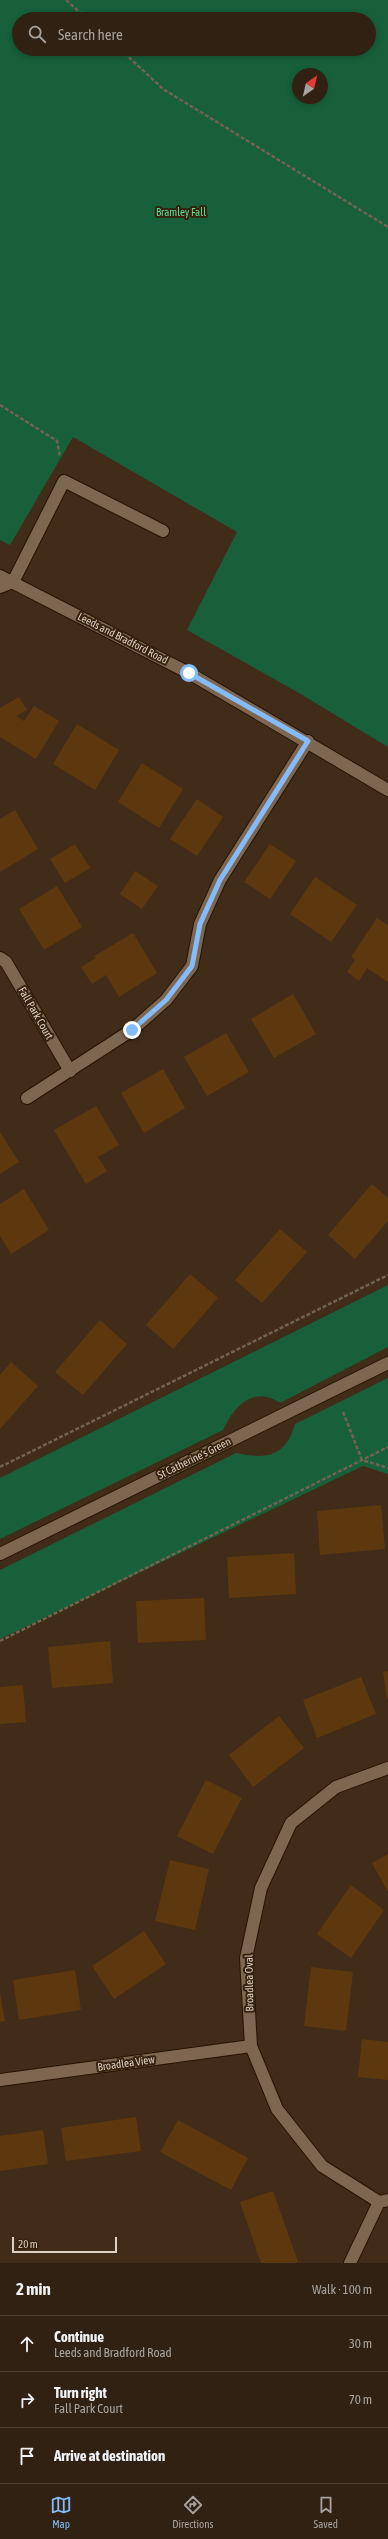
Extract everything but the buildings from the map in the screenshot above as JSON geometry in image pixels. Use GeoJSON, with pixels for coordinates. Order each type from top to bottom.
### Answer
{"type":"FeatureCollection","features":[{"type":"Feature","properties":{"kind":"street"},"geometry":{"type":"LineString","coordinates":[[0,587],[13,582],[64,481],[163,531]]}},
{"type":"Feature","properties":{"kind":"street","name":"Leeds and Bradford Road"},"geometry":{"type":"LineString","coordinates":[[0,576],[189,673],[308,741],[388,790]]}},
{"type":"Feature","properties":{"kind":"street"},"geometry":{"type":"LineString","coordinates":[[27,1098],[132,1030],[166,1000],[192,966],[200,924],[220,880],[308,741]]}},
{"type":"Feature","properties":{"kind":"street","name":"Fall Park Court"},"geometry":{"type":"LineString","coordinates":[[0,958],[6,962],[70,1071]]}},
{"type":"Feature","properties":{"kind":"street","name":"St Catherine's Green"},"geometry":{"type":"LineString","coordinates":[[0,1554],[388,1363]]}},
{"type":"Feature","properties":{"kind":"street","name":"Broadlea Oval"},"geometry":{"type":"LineString","coordinates":[[383,2201],[322,2166],[277,2110],[251,2046],[246,1958],[261,1888],[291,1823],[336,1787],[388,1768]]}},
{"type":"Feature","properties":{"kind":"street","name":"Broadlea View"},"geometry":{"type":"LineString","coordinates":[[0,2080],[251,2046]]}},
{"type":"Feature","properties":{"kind":"street"},"geometry":{"type":"LineString","coordinates":[[350,2263],[383,2201]]}},
{"type":"Feature","properties":{"kind":"path"},"geometry":{"type":"LineString","coordinates":[[66,0],[79,12]]}},
{"type":"Feature","properties":{"kind":"path"},"geometry":{"type":"LineString","coordinates":[[128,56],[163,89],[388,227]]}},
{"type":"Feature","properties":{"kind":"path"},"geometry":{"type":"LineString","coordinates":[[0,405],[57,441],[64,481]]}},
{"type":"Feature","properties":{"kind":"path"},"geometry":{"type":"LineString","coordinates":[[0,1467],[388,1275]]}},
{"type":"Feature","properties":{"kind":"path"},"geometry":{"type":"LineString","coordinates":[[333,1390],[362,1460]]}},
{"type":"Feature","properties":{"kind":"path"},"geometry":{"type":"LineString","coordinates":[[0,1641],[388,1447]]}},
{"type":"Feature","properties":{"kind":"path"},"geometry":{"type":"LineString","coordinates":[[362,1460],[388,1468]]}},
{"type":"Feature","properties":{"kind":"green space","name":"Bramley Fall"},"geometry":{"type":"Polygon","coordinates":[[[0,0],[388,0],[388,747],[299,693],[187,630],[237,532],[73,437],[10,545],[0,540],[0,0]]]}},
{"type":"Feature","properties":{"kind":"green space"},"geometry":{"type":"Polygon","coordinates":[[[388,1285],[388,1347],[280,1403],[271,1398],[262,1396],[253,1397],[239,1406],[223,1430],[0,1539],[0,1478],[388,1285]]]}},
{"type":"Feature","properties":{"kind":"green space"},"geometry":{"type":"Polygon","coordinates":[[[388,1378],[388,1474],[363,1466],[0,1639],[0,1570],[236,1453],[257,1456],[274,1453],[281,1449],[286,1443],[295,1424],[388,1378]]]}},
{"type":"Feature","properties":{"kind":"route"},"geometry":{"type":"LineString","coordinates":[[132,1030],[166,1000],[192,966],[200,924],[220,880],[308,741],[189,673]]}}]}
